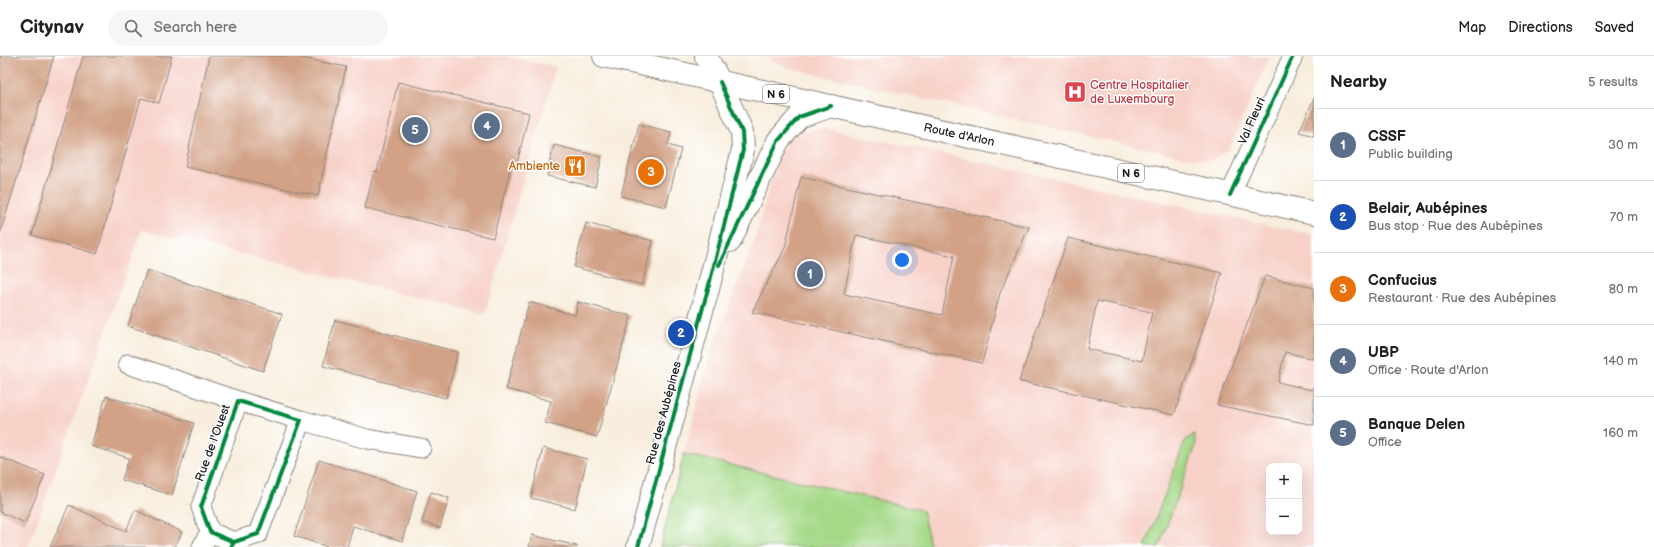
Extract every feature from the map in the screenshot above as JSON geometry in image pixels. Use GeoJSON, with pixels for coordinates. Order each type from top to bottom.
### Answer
{"type":"FeatureCollection","features":[{"type":"Feature","properties":{"kind":"street","name":"Route d'Arlon"},"geometry":{"type":"LineString","coordinates":[[604,56],[1314,213]]}},
{"type":"Feature","properties":{"kind":"street","name":"Rue des Aubépines"},"geometry":{"type":"LineString","coordinates":[[638,547],[709,285],[743,150],[742,132],[720,82],[706,56]]}},
{"type":"Feature","properties":{"kind":"street","name":"Val Fleuri"},"geometry":{"type":"LineString","coordinates":[[1230,194],[1293,56]]}},
{"type":"Feature","properties":{"kind":"street","name":"Rue des Aubépines"},"geometry":{"type":"LineString","coordinates":[[709,285],[778,141],[799,117],[831,106]]}},
{"type":"Feature","properties":{"kind":"street","name":"Rue de l'Ouest"},"geometry":{"type":"LineString","coordinates":[[128,364],[238,401],[367,439],[421,448]]}},
{"type":"Feature","properties":{"kind":"street","name":"Rue de l'Ouest"},"geometry":{"type":"LineString","coordinates":[[238,401],[200,507],[206,540],[232,545],[258,534],[301,420]]}},
{"type":"Feature","properties":{"kind":"shaded area"},"geometry":{"type":"Polygon","coordinates":[[[0,56],[505,56],[556,67],[485,314],[142,230],[28,547],[0,547],[0,56]]]}},
{"type":"Feature","properties":{"kind":"shaded area","name":"Centre Hospitalier de Luxembourg"},"geometry":{"type":"Polygon","coordinates":[[[764,56],[1270,56],[1229,149],[1212,160],[1192,159],[788,68],[764,56]]]}},
{"type":"Feature","properties":{"kind":"shaded area"},"geometry":{"type":"Polygon","coordinates":[[[824,128],[1314,235],[1314,547],[1159,547],[1196,445],[1185,441],[1145,547],[944,547],[930,545],[684,454],[709,358],[753,244],[779,153],[795,133],[824,128]]]}},
{"type":"Feature","properties":{"kind":"green space"},"geometry":{"type":"Polygon","coordinates":[[[1194,434],[1196,445],[1159,547],[1145,547],[1185,441],[1194,434]]]}},
{"type":"Feature","properties":{"kind":"green space"},"geometry":{"type":"Polygon","coordinates":[[[684,454],[922,510],[930,545],[944,547],[660,547],[684,454]]]}},
{"type":"Feature","properties":{"kind":"building"},"geometry":{"type":"Polygon","coordinates":[[[0,56],[54,56],[0,234],[0,56]]]}},
{"type":"Feature","properties":{"kind":"building"},"geometry":{"type":"Polygon","coordinates":[[[83,56],[172,56],[159,103],[141,98],[97,254],[32,235],[83,56]]]}},
{"type":"Feature","properties":{"kind":"building"},"geometry":{"type":"Polygon","coordinates":[[[209,56],[293,56],[346,67],[318,196],[185,167],[209,56]]]}},
{"type":"Feature","properties":{"kind":"building"},"geometry":{"type":"Polygon","coordinates":[[[398,82],[529,113],[517,164],[512,163],[493,238],[365,208],[374,171],[377,172],[398,82]]]}},
{"type":"Feature","properties":{"kind":"building"},"geometry":{"type":"Polygon","coordinates":[[[1314,98],[1314,136],[1299,132],[1314,98]]]}},
{"type":"Feature","properties":{"kind":"building"},"geometry":{"type":"Polygon","coordinates":[[[639,124],[671,132],[668,145],[681,149],[666,207],[621,196],[639,124]]]}},
{"type":"Feature","properties":{"kind":"building","name":"Ambiente"},"geometry":{"type":"Polygon","coordinates":[[[554,145],[602,157],[595,187],[547,176],[554,145]]]}},
{"type":"Feature","properties":{"kind":"building"},"geometry":{"type":"Polygon","coordinates":[[[801,177],[1029,227],[1000,293],[982,363],[752,312],[785,248],[801,177]],[[856,235],[844,294],[942,315],[954,256],[856,235]]]}},
{"type":"Feature","properties":{"kind":"building"},"geometry":{"type":"Polygon","coordinates":[[[586,223],[653,241],[642,285],[574,267],[586,223]]]}},
{"type":"Feature","properties":{"kind":"building"},"geometry":{"type":"Polygon","coordinates":[[[1068,238],[1222,273],[1174,415],[1019,381],[1068,238]],[[1097,301],[1087,349],[1142,361],[1152,312],[1097,301]]]}},
{"type":"Feature","properties":{"kind":"building"},"geometry":{"type":"Polygon","coordinates":[[[147,270],[282,314],[263,371],[128,326],[147,270]]]}},
{"type":"Feature","properties":{"kind":"building"},"geometry":{"type":"Polygon","coordinates":[[[1265,276],[1314,288],[1314,359],[1285,352],[1278,382],[1312,390],[1314,386],[1314,425],[1217,405],[1265,276]]]}},
{"type":"Feature","properties":{"kind":"building"},"geometry":{"type":"Polygon","coordinates":[[[529,302],[575,315],[578,302],[631,316],[597,437],[545,423],[551,401],[506,389],[529,302]]]}},
{"type":"Feature","properties":{"kind":"building"},"geometry":{"type":"Polygon","coordinates":[[[335,320],[458,352],[446,398],[323,366],[335,320]]]}},
{"type":"Feature","properties":{"kind":"building"},"geometry":{"type":"Polygon","coordinates":[[[106,396],[194,423],[172,495],[122,480],[129,458],[91,446],[106,396]]]}},
{"type":"Feature","properties":{"kind":"building"},"geometry":{"type":"Polygon","coordinates":[[[543,448],[587,459],[575,509],[531,498],[543,448]]]}},
{"type":"Feature","properties":{"kind":"building"},"geometry":{"type":"Polygon","coordinates":[[[0,457],[45,475],[25,523],[0,512],[0,457]]]}},
{"type":"Feature","properties":{"kind":"building"},"geometry":{"type":"Polygon","coordinates":[[[319,460],[417,491],[402,541],[353,526],[347,547],[328,547],[294,536],[319,460]]]}},
{"type":"Feature","properties":{"kind":"building"},"geometry":{"type":"Polygon","coordinates":[[[431,492],[449,498],[440,528],[422,522],[431,492]]]}},
{"type":"Feature","properties":{"kind":"building"},"geometry":{"type":"Polygon","coordinates":[[[69,505],[126,531],[135,510],[182,532],[175,547],[50,547],[69,505]]]}},
{"type":"Feature","properties":{"kind":"building"},"geometry":{"type":"Polygon","coordinates":[[[532,535],[577,546],[577,547],[529,547],[532,535]]]}},
{"type":"Feature","properties":{"kind":"cycle path"},"geometry":{"type":"LineString","coordinates":[[1230,195],[1293,56]]}},
{"type":"Feature","properties":{"kind":"cycle path"},"geometry":{"type":"LineString","coordinates":[[638,547],[709,285],[743,150],[742,132],[720,82]]}},
{"type":"Feature","properties":{"kind":"cycle path"},"geometry":{"type":"LineString","coordinates":[[719,265],[778,141],[799,117],[831,106]]}},
{"type":"Feature","properties":{"kind":"cycle path"},"geometry":{"type":"LineString","coordinates":[[231,547],[234,542],[258,534],[301,420],[238,401],[201,507],[210,532],[234,542]]}},
{"type":"Feature","properties":{"kind":"place","name":"Centre Hospitalier de Luxembourg"},"geometry":{"type":"Point","coordinates":[1075,92]}},
{"type":"Feature","properties":{"kind":"place","name":"UBP"},"geometry":{"type":"Point","coordinates":[487,126]}},
{"type":"Feature","properties":{"kind":"place","name":"Banque Delen"},"geometry":{"type":"Point","coordinates":[415,130]}},
{"type":"Feature","properties":{"kind":"place","name":"Ambiente"},"geometry":{"type":"Point","coordinates":[575,166]}},
{"type":"Feature","properties":{"kind":"place","name":"Confucius"},"geometry":{"type":"Point","coordinates":[651,172]}},
{"type":"Feature","properties":{"kind":"place","name":"CSSF"},"geometry":{"type":"Point","coordinates":[810,274]}},
{"type":"Feature","properties":{"kind":"place","name":"Belair, Aubépines"},"geometry":{"type":"Point","coordinates":[681,333]}}]}
